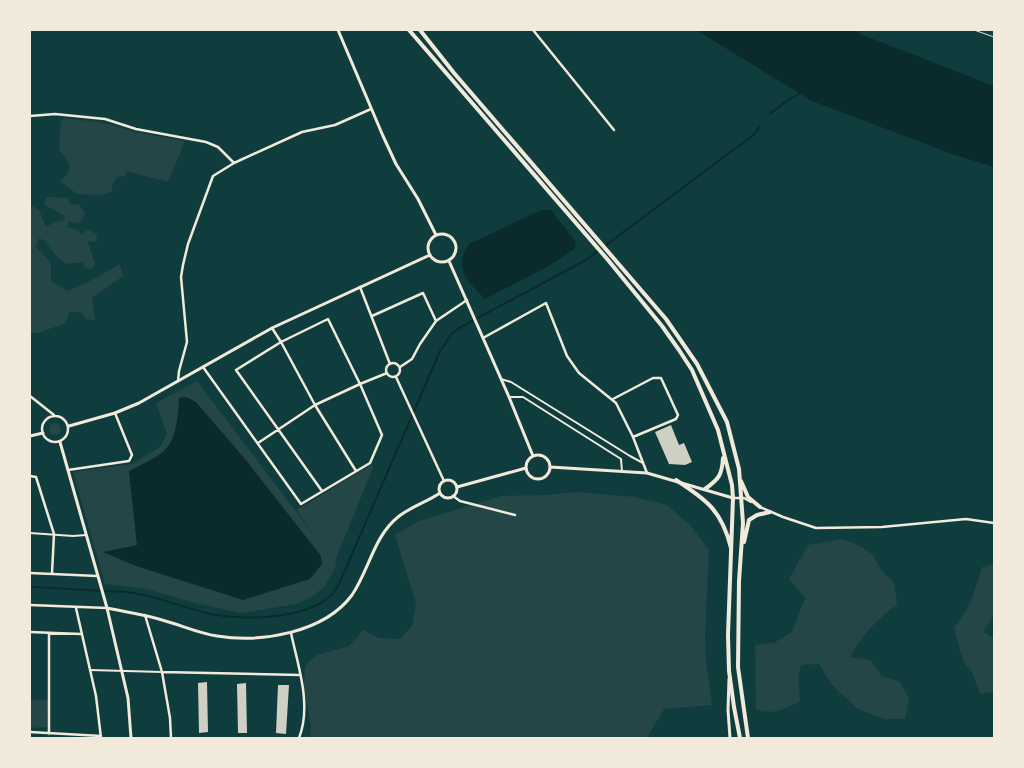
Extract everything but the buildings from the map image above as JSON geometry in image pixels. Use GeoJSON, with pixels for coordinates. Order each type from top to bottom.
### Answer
{"type":"FeatureCollection","features":[{"type":"Feature","properties":{"kind":"main road"},"geometry":{"type":"LineString","coordinates":[[409,30],[608,260],[662,326],[692,370],[718,430],[734,498],[728,634],[729,671],[740,738]]}},
{"type":"Feature","properties":{"kind":"main road"},"geometry":{"type":"LineString","coordinates":[[420,30],[454,73],[666,319],[696,364],[726,422],[739,469],[740,480],[743,523],[738,611],[738,667],[748,737]]}},
{"type":"Feature","properties":{"kind":"main road"},"geometry":{"type":"LineString","coordinates":[[705,489],[718,479],[722,470],[724,453]]}},
{"type":"Feature","properties":{"kind":"main road"},"geometry":{"type":"LineString","coordinates":[[676,480],[703,498],[714,509],[727,530],[732,553]]}},
{"type":"Feature","properties":{"kind":"main road"},"geometry":{"type":"LineString","coordinates":[[740,480],[748,497],[760,507]]}},
{"type":"Feature","properties":{"kind":"main road"},"geometry":{"type":"LineString","coordinates":[[741,549],[749,527],[749,520],[757,515],[770,512]]}},
{"type":"Feature","properties":{"kind":"street"},"geometry":{"type":"LineString","coordinates":[[338,30],[396,164],[418,199],[436,235]]}},
{"type":"Feature","properties":{"kind":"street"},"geometry":{"type":"LineString","coordinates":[[533,30],[614,130]]}},
{"type":"Feature","properties":{"kind":"street"},"geometry":{"type":"LineString","coordinates":[[178,382],[187,342],[181,277],[183,265],[188,244],[213,176],[234,163],[302,132],[335,125],[371,109]]}},
{"type":"Feature","properties":{"kind":"street"},"geometry":{"type":"LineString","coordinates":[[30,116],[55,114],[105,120],[136,129],[206,142],[218,147],[234,163]]}},
{"type":"Feature","properties":{"kind":"street"},"geometry":{"type":"LineString","coordinates":[[445,234],[454,242],[456,251],[449,261],[436,261],[430,255],[428,246],[436,235],[445,234]]}},
{"type":"Feature","properties":{"kind":"street"},"geometry":{"type":"LineString","coordinates":[[69,426],[116,413],[139,403],[272,328],[430,255]]}},
{"type":"Feature","properties":{"kind":"street"},"geometry":{"type":"LineString","coordinates":[[449,261],[533,456]]}},
{"type":"Feature","properties":{"kind":"street"},"geometry":{"type":"LineString","coordinates":[[360,287],[390,364]]}},
{"type":"Feature","properties":{"kind":"street"},"geometry":{"type":"LineString","coordinates":[[372,316],[423,293],[436,321]]}},
{"type":"Feature","properties":{"kind":"street"},"geometry":{"type":"LineString","coordinates":[[396,377],[400,372],[400,368],[412,359],[436,321],[467,300]]}},
{"type":"Feature","properties":{"kind":"street"},"geometry":{"type":"LineString","coordinates":[[483,338],[546,303],[567,356],[593,386],[613,399],[633,437],[647,472]]}},
{"type":"Feature","properties":{"kind":"street"},"geometry":{"type":"LineString","coordinates":[[203,367],[301,504],[370,462],[382,435],[360,384],[328,319],[281,342],[236,370],[322,491]]}},
{"type":"Feature","properties":{"kind":"street"},"geometry":{"type":"LineString","coordinates":[[272,328],[315,405],[356,471]]}},
{"type":"Feature","properties":{"kind":"street"},"geometry":{"type":"LineString","coordinates":[[390,364],[396,364],[400,368]]}},
{"type":"Feature","properties":{"kind":"street"},"geometry":{"type":"LineString","coordinates":[[387,373],[387,368],[390,364]]}},
{"type":"Feature","properties":{"kind":"street"},"geometry":{"type":"LineString","coordinates":[[258,443],[315,405],[387,373]]}},
{"type":"Feature","properties":{"kind":"street"},"geometry":{"type":"LineString","coordinates":[[387,373],[391,377],[396,377]]}},
{"type":"Feature","properties":{"kind":"street"},"geometry":{"type":"LineString","coordinates":[[396,377],[444,481]]}},
{"type":"Feature","properties":{"kind":"street"},"geometry":{"type":"LineString","coordinates":[[613,399],[653,378],[661,378],[678,415],[676,420],[633,437]]}},
{"type":"Feature","properties":{"kind":"street"},"geometry":{"type":"LineString","coordinates":[[501,379],[510,382],[643,463]]}},
{"type":"Feature","properties":{"kind":"street"},"geometry":{"type":"LineString","coordinates":[[30,396],[54,415],[62,417],[69,426]]}},
{"type":"Feature","properties":{"kind":"street"},"geometry":{"type":"LineString","coordinates":[[509,397],[523,397],[622,459],[622,471]]}},
{"type":"Feature","properties":{"kind":"street"},"geometry":{"type":"LineString","coordinates":[[68,470],[129,461],[132,455],[116,413]]}},
{"type":"Feature","properties":{"kind":"street"},"geometry":{"type":"LineString","coordinates":[[54,415],[44,422],[42,429],[45,437],[52,442],[60,442],[66,437],[69,426]]}},
{"type":"Feature","properties":{"kind":"street"},"geometry":{"type":"LineString","coordinates":[[30,436],[43,434]]}},
{"type":"Feature","properties":{"kind":"street"},"geometry":{"type":"LineString","coordinates":[[60,442],[122,669],[128,698],[131,738]]}},
{"type":"Feature","properties":{"kind":"street"},"geometry":{"type":"LineString","coordinates":[[541,455],[545,457],[550,467],[547,474],[540,478],[530,475],[526,468],[528,461],[533,456],[541,455]]}},
{"type":"Feature","properties":{"kind":"street"},"geometry":{"type":"LineString","coordinates":[[550,467],[647,472],[734,498],[741,498],[770,512],[816,528],[882,527],[966,519],[994,523]]}},
{"type":"Feature","properties":{"kind":"street"},"geometry":{"type":"LineString","coordinates":[[456,487],[526,468]]}},
{"type":"Feature","properties":{"kind":"street"},"geometry":{"type":"LineString","coordinates":[[30,476],[36,477],[54,534],[52,574]]}},
{"type":"Feature","properties":{"kind":"street"},"geometry":{"type":"LineString","coordinates":[[440,493],[440,485],[444,481],[452,481],[456,487],[456,492],[453,496]]}},
{"type":"Feature","properties":{"kind":"street"},"geometry":{"type":"LineString","coordinates":[[440,493],[448,497],[453,496],[460,501],[515,515]]}},
{"type":"Feature","properties":{"kind":"street"},"geometry":{"type":"LineString","coordinates":[[30,606],[106,608],[145,615],[201,633],[232,638],[263,637],[292,633],[309,627],[345,604],[360,580],[381,536],[389,525],[399,516],[440,493]]}},
{"type":"Feature","properties":{"kind":"street"},"geometry":{"type":"LineString","coordinates":[[30,533],[86,535]]}},
{"type":"Feature","properties":{"kind":"street"},"geometry":{"type":"LineString","coordinates":[[30,573],[98,578]]}},
{"type":"Feature","properties":{"kind":"street"},"geometry":{"type":"LineString","coordinates":[[30,732],[101,737],[96,696],[76,608]]}},
{"type":"Feature","properties":{"kind":"street"},"geometry":{"type":"LineString","coordinates":[[145,615],[162,672],[170,718],[171,738]]}},
{"type":"Feature","properties":{"kind":"street"},"geometry":{"type":"LineString","coordinates":[[30,632],[81,634]]}},
{"type":"Feature","properties":{"kind":"street"},"geometry":{"type":"LineString","coordinates":[[49,633],[49,734]]}},
{"type":"Feature","properties":{"kind":"street"},"geometry":{"type":"LineString","coordinates":[[292,633],[305,712],[303,728],[299,738]]}},
{"type":"Feature","properties":{"kind":"street"},"geometry":{"type":"LineString","coordinates":[[90,670],[122,669],[162,672],[300,675]]}},
{"type":"Feature","properties":{"kind":"street"},"geometry":{"type":"LineString","coordinates":[[729,671],[728,710],[730,738]]}},
{"type":"Feature","properties":{"kind":"path"},"geometry":{"type":"LineString","coordinates":[[974,30],[994,37]]}},
{"type":"Feature","properties":{"kind":"shaded area"},"geometry":{"type":"Polygon","coordinates":[[[696,30],[855,30],[860,34],[994,86],[994,167],[955,155],[812,101],[696,30]]]}},
{"type":"Feature","properties":{"kind":"shaded area"},"geometry":{"type":"Polygon","coordinates":[[[65,118],[105,123],[134,132],[185,141],[168,182],[125,171],[126,176],[118,177],[114,181],[111,192],[99,195],[77,194],[60,181],[70,169],[68,162],[59,149],[61,121],[65,118]]]}},
{"type":"Feature","properties":{"kind":"shaded area"},"geometry":{"type":"Polygon","coordinates":[[[47,197],[68,198],[70,205],[79,204],[85,213],[81,222],[69,221],[67,227],[76,230],[82,235],[90,230],[97,235],[96,241],[88,242],[95,265],[90,270],[84,267],[83,262],[66,264],[55,255],[45,241],[39,238],[36,247],[51,263],[51,281],[67,291],[94,279],[120,264],[123,276],[92,298],[95,320],[86,319],[81,313],[69,311],[66,323],[38,333],[30,333],[30,205],[39,210],[46,227],[55,222],[65,220],[63,215],[45,205],[44,202],[47,197]]]}},
{"type":"Feature","properties":{"kind":"shaded area"},"geometry":{"type":"Polygon","coordinates":[[[541,210],[551,210],[576,242],[574,249],[547,267],[485,299],[473,287],[465,274],[462,260],[469,244],[541,210]]]}},
{"type":"Feature","properties":{"kind":"shaded area"},"geometry":{"type":"Polygon","coordinates":[[[197,381],[313,534],[297,510],[371,465],[374,465],[335,561],[337,565],[324,587],[311,597],[296,604],[242,613],[195,603],[147,589],[105,584],[73,472],[132,464],[160,447],[167,434],[156,403],[197,381]]]}},
{"type":"Feature","properties":{"kind":"shaded area"},"geometry":{"type":"Polygon","coordinates":[[[186,397],[196,402],[245,459],[321,556],[322,564],[310,579],[243,600],[136,566],[103,552],[137,545],[129,471],[156,457],[168,446],[176,426],[179,398],[186,397]]]}},
{"type":"Feature","properties":{"kind":"shaded area"},"geometry":{"type":"Polygon","coordinates":[[[55,423],[61,429],[55,435],[49,429],[55,423]]]}},
{"type":"Feature","properties":{"kind":"shaded area"},"geometry":{"type":"Polygon","coordinates":[[[577,492],[635,497],[667,505],[690,525],[709,550],[705,635],[712,705],[664,709],[647,738],[310,738],[311,727],[304,688],[305,666],[317,655],[349,646],[363,630],[379,638],[400,639],[412,626],[416,604],[395,535],[419,521],[501,496],[577,492]]]}},
{"type":"Feature","properties":{"kind":"shaded area"},"geometry":{"type":"Polygon","coordinates":[[[843,539],[860,546],[872,554],[882,571],[894,582],[897,605],[871,628],[850,657],[871,660],[882,676],[900,682],[909,699],[905,719],[884,719],[858,709],[832,685],[819,664],[801,665],[798,678],[800,701],[773,712],[756,709],[755,645],[774,643],[792,632],[805,598],[789,579],[808,545],[843,539]]]}},
{"type":"Feature","properties":{"kind":"shaded area"},"geometry":{"type":"Polygon","coordinates":[[[994,564],[994,615],[983,632],[994,638],[994,692],[980,694],[972,672],[963,661],[954,628],[970,604],[982,567],[994,564]]]}},
{"type":"Feature","properties":{"kind":"shaded area"},"geometry":{"type":"Polygon","coordinates":[[[30,700],[49,700],[47,727],[30,728],[30,700]]]}},
{"type":"Feature","properties":{"kind":"waterway"},"geometry":{"type":"LineString","coordinates":[[770,114],[785,102],[801,93]]}},
{"type":"Feature","properties":{"kind":"waterway"},"geometry":{"type":"LineString","coordinates":[[30,587],[129,592],[210,614],[241,617],[277,616],[295,613],[326,600],[340,582],[440,351],[451,335],[459,328],[586,260],[752,136],[760,127]]}}]}
